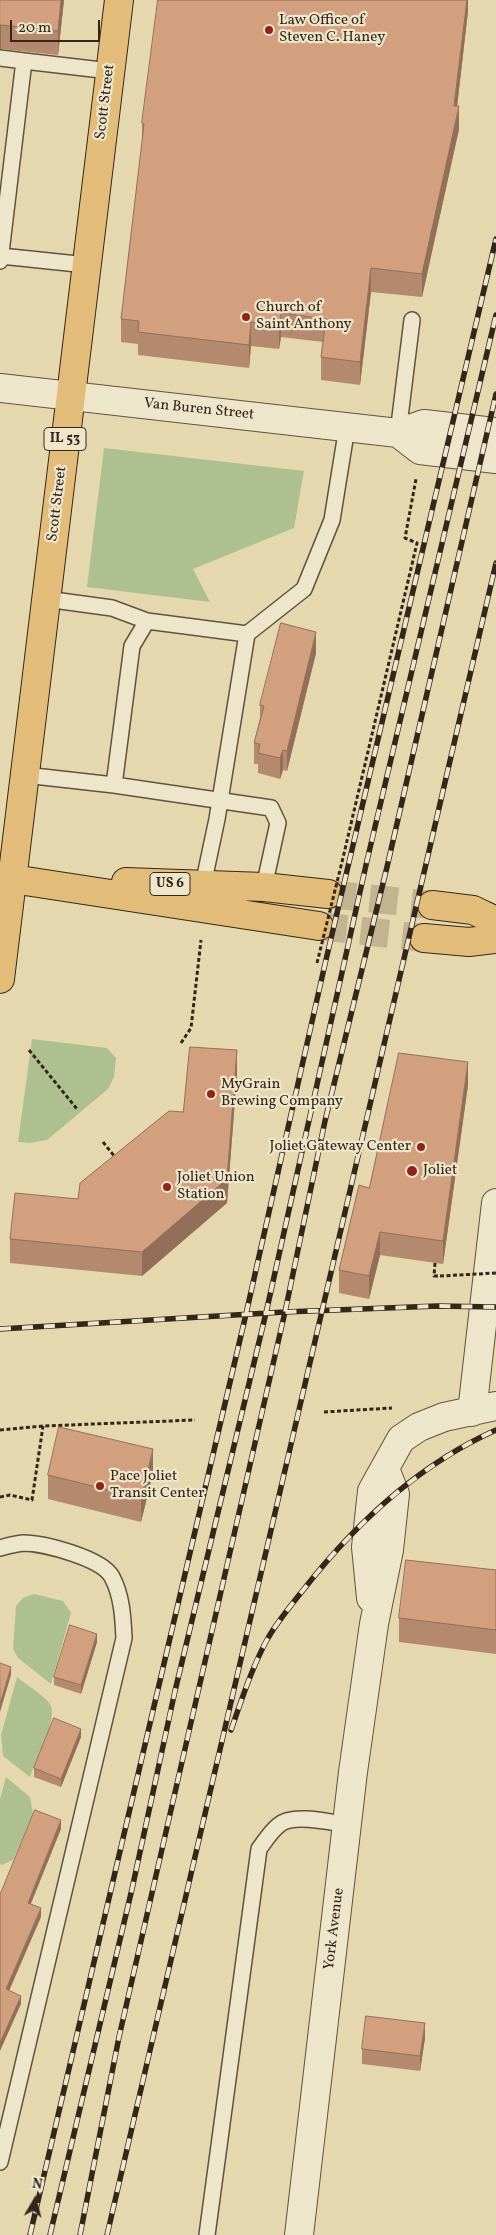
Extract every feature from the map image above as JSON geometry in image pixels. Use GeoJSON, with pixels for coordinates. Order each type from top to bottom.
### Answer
{"type":"FeatureCollection","features":[{"type":"Feature","properties":{"kind":"main road","name":"Scott Street"},"geometry":{"type":"LineString","coordinates":[[0,979],[6,878],[25,775],[119,0]]}},
{"type":"Feature","properties":{"kind":"main road","name":"US 6"},"geometry":{"type":"LineString","coordinates":[[6,878],[264,887],[328,894]]}},
{"type":"Feature","properties":{"kind":"main road","name":"US 6"},"geometry":{"type":"LineString","coordinates":[[6,878],[319,926]]}},
{"type":"Feature","properties":{"kind":"main road"},"geometry":{"type":"LineString","coordinates":[[432,905],[474,910],[496,921]]}},
{"type":"Feature","properties":{"kind":"main road"},"geometry":{"type":"LineString","coordinates":[[424,938],[469,942],[496,939]]}},
{"type":"Feature","properties":{"kind":"street","name":"Van Buren Street"},"geometry":{"type":"LineString","coordinates":[[0,388],[398,433],[424,424],[496,432]]}},
{"type":"Feature","properties":{"kind":"street"},"geometry":{"type":"LineString","coordinates":[[398,433],[420,450],[496,459]]}},
{"type":"Feature","properties":{"kind":"street"},"geometry":{"type":"LineString","coordinates":[[488,1414],[496,1203]]}},
{"type":"Feature","properties":{"kind":"street","name":"York Avenue"},"geometry":{"type":"LineString","coordinates":[[299,2235],[347,1825],[374,1624],[366,1548],[372,1491],[402,1439],[419,1427],[444,1416],[488,1414]]}},
{"type":"Feature","properties":{"kind":"lane"},"geometry":{"type":"LineString","coordinates":[[0,58],[110,71]]}},
{"type":"Feature","properties":{"kind":"lane"},"geometry":{"type":"LineString","coordinates":[[0,261],[24,61]]}},
{"type":"Feature","properties":{"kind":"lane"},"geometry":{"type":"LineString","coordinates":[[1,256],[87,265]]}},
{"type":"Feature","properties":{"kind":"lane"},"geometry":{"type":"LineString","coordinates":[[398,433],[412,320]]}},
{"type":"Feature","properties":{"kind":"lane"},"geometry":{"type":"LineString","coordinates":[[204,885],[248,634],[304,589],[332,520],[348,427]]}},
{"type":"Feature","properties":{"kind":"lane"},"geometry":{"type":"LineString","coordinates":[[46,599],[112,608],[147,621],[248,634]]}},
{"type":"Feature","properties":{"kind":"lane"},"geometry":{"type":"LineString","coordinates":[[114,785],[132,646],[147,621]]}},
{"type":"Feature","properties":{"kind":"lane"},"geometry":{"type":"LineString","coordinates":[[25,775],[114,785],[271,808],[278,823],[264,887]]}},
{"type":"Feature","properties":{"kind":"lane"},"geometry":{"type":"LineString","coordinates":[[0,1548],[24,1543],[82,1557],[97,1564],[111,1575],[117,1590],[122,1611],[124,1638],[0,2162]]}},
{"type":"Feature","properties":{"kind":"lane"},"geometry":{"type":"LineString","coordinates":[[207,2235],[259,1849],[280,1823],[304,1819],[347,1825]]}},
{"type":"Feature","properties":{"kind":"path"},"geometry":{"type":"LineString","coordinates":[[317,963],[417,543],[405,538],[415,485]]}},
{"type":"Feature","properties":{"kind":"path"},"geometry":{"type":"LineString","coordinates":[[181,1043],[191,1028],[201,940]]}},
{"type":"Feature","properties":{"kind":"path"},"geometry":{"type":"LineString","coordinates":[[29,1050],[77,1109]]}},
{"type":"Feature","properties":{"kind":"path"},"geometry":{"type":"LineString","coordinates":[[103,1142],[121,1164]]}},
{"type":"Feature","properties":{"kind":"path"},"geometry":{"type":"LineString","coordinates":[[435,1263],[434,1276],[496,1273]]}},
{"type":"Feature","properties":{"kind":"path"},"geometry":{"type":"LineString","coordinates":[[324,1412],[392,1408],[401,1405]]}},
{"type":"Feature","properties":{"kind":"path"},"geometry":{"type":"LineString","coordinates":[[0,1430],[43,1426],[194,1420]]}},
{"type":"Feature","properties":{"kind":"path"},"geometry":{"type":"LineString","coordinates":[[0,1497],[10,1495],[32,1500],[43,1426]]}},
{"type":"Feature","properties":{"kind":"green space"},"geometry":{"type":"Polygon","coordinates":[[[104,448],[304,471],[294,528],[193,569],[210,602],[87,587],[104,448]]]}},
{"type":"Feature","properties":{"kind":"green space"},"geometry":{"type":"Polygon","coordinates":[[[32,1039],[107,1048],[116,1058],[114,1077],[108,1089],[47,1140],[30,1143],[18,1142],[32,1039]]]}},
{"type":"Feature","properties":{"kind":"green space"},"geometry":{"type":"Polygon","coordinates":[[[34,1594],[63,1601],[71,1613],[51,1684],[18,1658],[13,1649],[16,1606],[23,1598],[34,1594]]]}},
{"type":"Feature","properties":{"kind":"green space"},"geometry":{"type":"Polygon","coordinates":[[[17,1677],[47,1700],[52,1710],[49,1729],[30,1777],[3,1756],[1,1735],[17,1677]]]}},
{"type":"Feature","properties":{"kind":"green space"},"geometry":{"type":"Polygon","coordinates":[[[6,1777],[30,1797],[33,1814],[13,1860],[2,1865],[0,1864],[0,1799],[6,1777]]]}},
{"type":"Feature","properties":{"kind":"building"},"geometry":{"type":"Polygon","coordinates":[[[0,0],[61,0],[58,31],[0,25],[0,0]]]}},
{"type":"Feature","properties":{"kind":"building"},"geometry":{"type":"Polygon","coordinates":[[[158,0],[467,0],[454,106],[459,106],[422,274],[371,268],[360,362],[321,357],[326,319],[281,313],[279,326],[251,322],[249,345],[138,332],[139,321],[121,319],[144,124],[142,123],[158,0]]]}},
{"type":"Feature","properties":{"kind":"building"},"geometry":{"type":"Polygon","coordinates":[[[281,623],[316,632],[287,751],[283,750],[280,758],[258,753],[260,744],[254,743],[264,706],[260,705],[281,623]]]}},
{"type":"Feature","properties":{"kind":"building","name":"Joliet Union Station"},"geometry":{"type":"Polygon","coordinates":[[[190,1047],[237,1050],[227,1179],[142,1252],[10,1239],[15,1193],[78,1199],[80,1183],[169,1111],[183,1112],[190,1047]]]}},
{"type":"Feature","properties":{"kind":"building","name":"Joliet Gateway Center"},"geometry":{"type":"Polygon","coordinates":[[[399,1053],[468,1062],[443,1241],[380,1232],[369,1276],[339,1270],[359,1185],[369,1188],[399,1053]]]}},
{"type":"Feature","properties":{"kind":"building"},"geometry":{"type":"Polygon","coordinates":[[[59,1427],[153,1449],[141,1498],[48,1475],[59,1427]]]}},
{"type":"Feature","properties":{"kind":"building"},"geometry":{"type":"Polygon","coordinates":[[[406,1560],[496,1570],[496,1630],[399,1618],[406,1560]]]}},
{"type":"Feature","properties":{"kind":"building"},"geometry":{"type":"Polygon","coordinates":[[[70,1625],[97,1634],[81,1685],[54,1677],[70,1625]]]}},
{"type":"Feature","properties":{"kind":"building"},"geometry":{"type":"Polygon","coordinates":[[[0,1663],[11,1667],[0,1704],[0,1663]]]}},
{"type":"Feature","properties":{"kind":"building"},"geometry":{"type":"Polygon","coordinates":[[[54,1718],[81,1729],[61,1779],[34,1768],[54,1718]]]}},
{"type":"Feature","properties":{"kind":"building"},"geometry":{"type":"Polygon","coordinates":[[[35,1810],[61,1820],[28,1903],[41,1908],[6,1989],[21,1996],[0,2043],[0,1895],[35,1810]]]}},
{"type":"Feature","properties":{"kind":"building"},"geometry":{"type":"Polygon","coordinates":[[[366,2016],[425,2023],[420,2056],[362,2049],[366,2016]]]}},
{"type":"Feature","properties":{"kind":"tunnel"},"geometry":{"type":"LineString","coordinates":[[328,894],[432,905]]}},
{"type":"Feature","properties":{"kind":"tunnel"},"geometry":{"type":"LineString","coordinates":[[319,926],[424,938]]}},
{"type":"Feature","properties":{"kind":"railway"},"geometry":{"type":"LineString","coordinates":[[30,2235],[246,1314],[325,964],[496,239]]}},
{"type":"Feature","properties":{"kind":"railway"},"geometry":{"type":"LineString","coordinates":[[50,2235],[132,1889],[175,1691],[266,1313],[366,865],[496,315]]}},
{"type":"Feature","properties":{"kind":"railway"},"geometry":{"type":"LineString","coordinates":[[80,2235],[119,2037],[285,1312],[325,1121],[387,867],[496,394]]}},
{"type":"Feature","properties":{"kind":"railway"},"geometry":{"type":"LineString","coordinates":[[107,2235],[496,563]]}},
{"type":"Feature","properties":{"kind":"railway"},"geometry":{"type":"LineString","coordinates":[[0,1329],[285,1312],[437,1306],[496,1307]]}},
{"type":"Feature","properties":{"kind":"railway"},"geometry":{"type":"LineString","coordinates":[[231,1730],[252,1672],[268,1638],[285,1613],[324,1565],[367,1519],[415,1478],[441,1460],[496,1430]]}},
{"type":"Feature","properties":{"kind":"place","name":"Law Office of Steven C. Haney"},"geometry":{"type":"Point","coordinates":[269,30]}},
{"type":"Feature","properties":{"kind":"place","name":"Church of Saint Anthony"},"geometry":{"type":"Point","coordinates":[246,317]}},
{"type":"Feature","properties":{"kind":"place","name":"MyGrain Brewing Company"},"geometry":{"type":"Point","coordinates":[211,1094]}},
{"type":"Feature","properties":{"kind":"place","name":"Joliet Gateway Center"},"geometry":{"type":"Point","coordinates":[421,1147]}},
{"type":"Feature","properties":{"kind":"place","name":"Joliet"},"geometry":{"type":"Point","coordinates":[412,1171]}},
{"type":"Feature","properties":{"kind":"place","name":"Joliet Union Station"},"geometry":{"type":"Point","coordinates":[167,1187]}},
{"type":"Feature","properties":{"kind":"place","name":"Pace Joliet Transit Center"},"geometry":{"type":"Point","coordinates":[100,1486]}}]}
